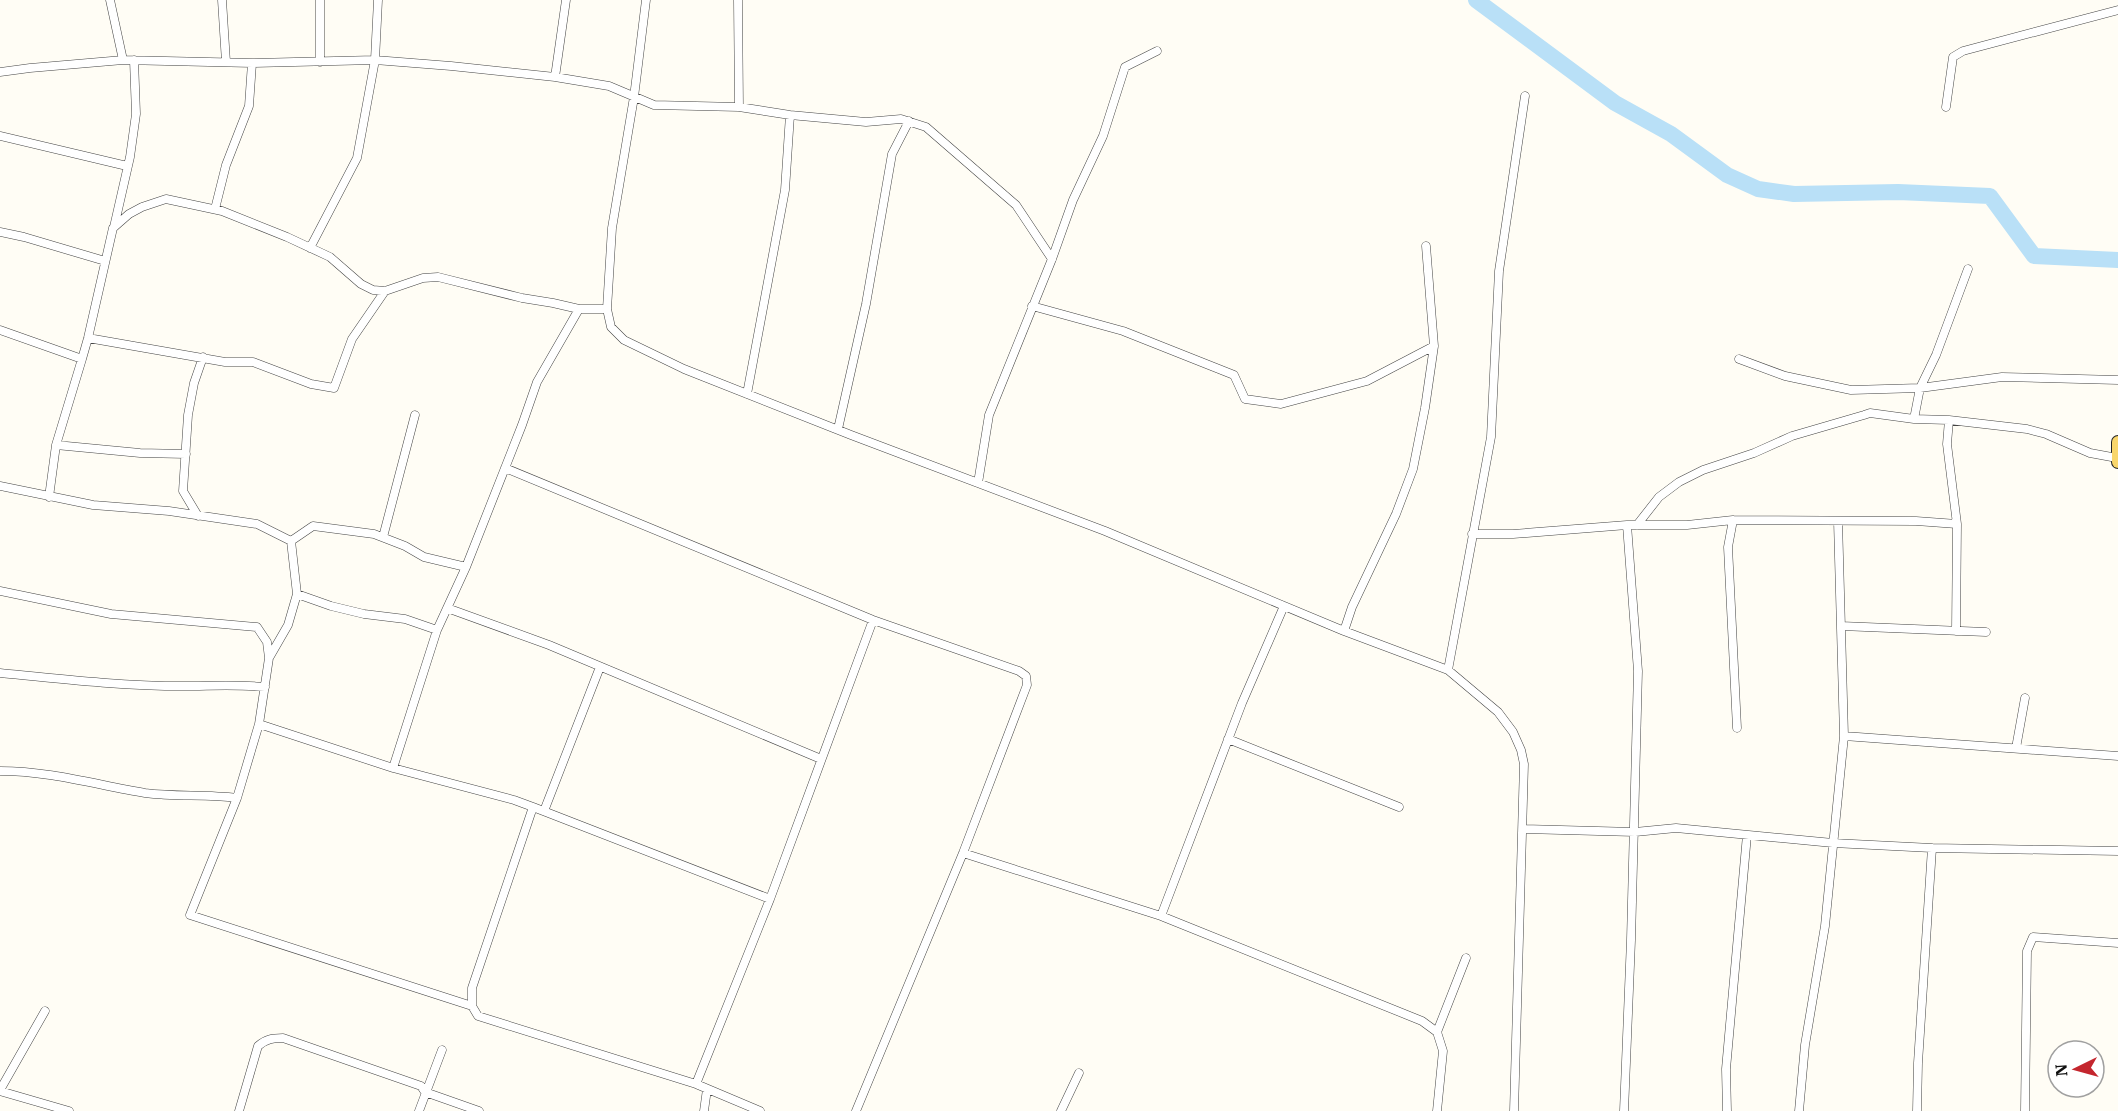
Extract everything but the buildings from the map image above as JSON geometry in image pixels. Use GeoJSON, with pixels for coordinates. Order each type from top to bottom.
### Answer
{"type":"FeatureCollection","features":[{"type":"Feature","properties":{"kind":"main road"},"geometry":{"type":"LineString","coordinates":[[2118,442],[2118,460]]}},
{"type":"Feature","properties":{"kind":"street"},"geometry":{"type":"LineString","coordinates":[[110,0],[123,60]]}},
{"type":"Feature","properties":{"kind":"street"},"geometry":{"type":"LineString","coordinates":[[222,0],[226,62]]}},
{"type":"Feature","properties":{"kind":"street"},"geometry":{"type":"LineString","coordinates":[[320,0],[320,62]]}},
{"type":"Feature","properties":{"kind":"street"},"geometry":{"type":"LineString","coordinates":[[310,248],[357,158],[375,60],[378,0]]}},
{"type":"Feature","properties":{"kind":"street"},"geometry":{"type":"LineString","coordinates":[[555,77],[566,0]]}},
{"type":"Feature","properties":{"kind":"street"},"geometry":{"type":"LineString","coordinates":[[646,0],[634,97],[612,228],[607,309],[611,327],[624,340],[684,369],[1104,531],[1344,632],[1448,670],[1498,712],[1513,732],[1524,764],[1524,829],[1514,1111]]}},
{"type":"Feature","properties":{"kind":"street"},"geometry":{"type":"LineString","coordinates":[[738,0],[739,107]]}},
{"type":"Feature","properties":{"kind":"street"},"geometry":{"type":"LineString","coordinates":[[1946,107],[1953,57],[1963,51],[2118,10]]}},
{"type":"Feature","properties":{"kind":"street"},"geometry":{"type":"LineString","coordinates":[[978,483],[989,415],[1052,259],[1073,200],[1102,136],[1125,67],[1157,51]]}},
{"type":"Feature","properties":{"kind":"street"},"geometry":{"type":"LineString","coordinates":[[0,72],[123,60],[252,63],[375,60],[555,77],[609,86],[654,105],[739,107],[790,115],[866,122],[902,119],[926,127],[1016,205],[1052,259]]}},
{"type":"Feature","properties":{"kind":"street"},"geometry":{"type":"LineString","coordinates":[[49,497],[56,445],[88,338],[130,157],[136,114],[134,60]]}},
{"type":"Feature","properties":{"kind":"street"},"geometry":{"type":"LineString","coordinates":[[215,209],[226,165],[249,106],[252,63]]}},
{"type":"Feature","properties":{"kind":"street"},"geometry":{"type":"LineString","coordinates":[[1448,670],[1491,437],[1499,271],[1525,96]]}},
{"type":"Feature","properties":{"kind":"street"},"geometry":{"type":"LineString","coordinates":[[747,394],[785,190],[790,115]]}},
{"type":"Feature","properties":{"kind":"street"},"geometry":{"type":"LineString","coordinates":[[838,429],[866,304],[892,154],[909,121]]}},
{"type":"Feature","properties":{"kind":"street"},"geometry":{"type":"LineString","coordinates":[[0,136],[127,166]]}},
{"type":"Feature","properties":{"kind":"street"},"geometry":{"type":"LineString","coordinates":[[113,228],[129,214],[166,199],[215,209],[310,248],[330,257],[361,284],[373,290],[385,291],[423,278],[438,277],[522,298],[579,309],[607,309]]}},
{"type":"Feature","properties":{"kind":"street"},"geometry":{"type":"LineString","coordinates":[[0,232],[105,261]]}},
{"type":"Feature","properties":{"kind":"street"},"geometry":{"type":"LineString","coordinates":[[1344,632],[1352,607],[1396,514],[1413,469],[1434,346],[1426,246]]}},
{"type":"Feature","properties":{"kind":"street"},"geometry":{"type":"LineString","coordinates":[[1914,419],[1920,388],[1936,355],[1968,269]]}},
{"type":"Feature","properties":{"kind":"street"},"geometry":{"type":"LineString","coordinates":[[88,338],[225,362],[254,363],[311,384],[334,388],[352,339],[385,291]]}},
{"type":"Feature","properties":{"kind":"street"},"geometry":{"type":"LineString","coordinates":[[1032,306],[1123,331],[1234,375],[1245,399],[1281,404],[1367,381],[1434,346]]}},
{"type":"Feature","properties":{"kind":"street"},"geometry":{"type":"LineString","coordinates":[[393,768],[437,630],[466,567],[537,382],[579,309]]}},
{"type":"Feature","properties":{"kind":"street"},"geometry":{"type":"LineString","coordinates":[[0,330],[82,359]]}},
{"type":"Feature","properties":{"kind":"street"},"geometry":{"type":"LineString","coordinates":[[198,516],[183,491],[188,415],[194,383],[203,357]]}},
{"type":"Feature","properties":{"kind":"street"},"geometry":{"type":"LineString","coordinates":[[1739,358],[1785,376],[1851,390],[1920,388],[2002,377],[2118,380]]}},
{"type":"Feature","properties":{"kind":"street"},"geometry":{"type":"LineString","coordinates":[[1636,525],[1659,497],[1679,482],[1703,470],[1754,453],[1792,436],[1864,415],[1880,414],[2027,429],[2046,434],[2090,453],[2118,460]]}},
{"type":"Feature","properties":{"kind":"street"},"geometry":{"type":"LineString","coordinates":[[383,537],[415,415]]}},
{"type":"Feature","properties":{"kind":"street"},"geometry":{"type":"LineString","coordinates":[[1948,420],[1947,444],[1957,524],[1956,632]]}},
{"type":"Feature","properties":{"kind":"street"},"geometry":{"type":"LineString","coordinates":[[56,445],[140,453],[186,454]]}},
{"type":"Feature","properties":{"kind":"street"},"geometry":{"type":"LineString","coordinates":[[505,468],[873,620],[1019,671],[1026,676],[1027,685],[963,853],[856,1111]]}},
{"type":"Feature","properties":{"kind":"street"},"geometry":{"type":"LineString","coordinates":[[0,486],[93,505],[169,511],[257,524],[291,541]]}},
{"type":"Feature","properties":{"kind":"street"},"geometry":{"type":"LineString","coordinates":[[1472,534],[1513,534],[1627,525],[1687,525],[1733,520],[1916,521],[1957,524]]}},
{"type":"Feature","properties":{"kind":"street"},"geometry":{"type":"LineString","coordinates":[[1733,520],[1728,547],[1737,728]]}},
{"type":"Feature","properties":{"kind":"street"},"geometry":{"type":"LineString","coordinates":[[1799,1111],[1805,1045],[1825,926],[1844,736],[1838,521]]}},
{"type":"Feature","properties":{"kind":"street"},"geometry":{"type":"LineString","coordinates":[[1624,1111],[1635,832],[1638,671],[1627,525]]}},
{"type":"Feature","properties":{"kind":"street"},"geometry":{"type":"LineString","coordinates":[[291,541],[313,526],[374,534],[424,557],[466,567]]}},
{"type":"Feature","properties":{"kind":"street"},"geometry":{"type":"LineString","coordinates":[[269,658],[288,626],[297,594],[291,541]]}},
{"type":"Feature","properties":{"kind":"street"},"geometry":{"type":"LineString","coordinates":[[0,591],[111,614],[257,627],[267,642],[269,658],[260,724],[237,798],[190,915],[472,1006]]}},
{"type":"Feature","properties":{"kind":"street"},"geometry":{"type":"LineString","coordinates":[[297,594],[331,606],[364,614],[405,619],[437,630]]}},
{"type":"Feature","properties":{"kind":"street"},"geometry":{"type":"LineString","coordinates":[[1161,916],[1228,739],[1284,606]]}},
{"type":"Feature","properties":{"kind":"street"},"geometry":{"type":"LineString","coordinates":[[447,608],[549,645],[821,759]]}},
{"type":"Feature","properties":{"kind":"street"},"geometry":{"type":"LineString","coordinates":[[696,1084],[770,898],[873,620]]}},
{"type":"Feature","properties":{"kind":"street"},"geometry":{"type":"LineString","coordinates":[[1840,626],[1986,632]]}},
{"type":"Feature","properties":{"kind":"street"},"geometry":{"type":"LineString","coordinates":[[544,811],[600,667]]}},
{"type":"Feature","properties":{"kind":"street"},"geometry":{"type":"LineString","coordinates":[[0,673],[92,682],[265,687]]}},
{"type":"Feature","properties":{"kind":"street"},"geometry":{"type":"LineString","coordinates":[[2016,748],[2025,698]]}},
{"type":"Feature","properties":{"kind":"street"},"geometry":{"type":"LineString","coordinates":[[260,724],[393,768],[514,800],[770,898]]}},
{"type":"Feature","properties":{"kind":"street"},"geometry":{"type":"LineString","coordinates":[[1844,736],[2118,756]]}},
{"type":"Feature","properties":{"kind":"street"},"geometry":{"type":"LineString","coordinates":[[1228,739],[1399,807]]}},
{"type":"Feature","properties":{"kind":"street"},"geometry":{"type":"LineString","coordinates":[[0,771],[74,778],[176,797],[237,798]]}},
{"type":"Feature","properties":{"kind":"street"},"geometry":{"type":"LineString","coordinates":[[533,807],[472,988],[472,1006],[478,1016],[696,1084],[760,1111]]}},
{"type":"Feature","properties":{"kind":"street"},"geometry":{"type":"LineString","coordinates":[[1524,829],[1635,832],[1676,828],[1833,843],[1932,848],[2118,851]]}},
{"type":"Feature","properties":{"kind":"street"},"geometry":{"type":"LineString","coordinates":[[1727,1111],[1726,1069],[1747,835]]}},
{"type":"Feature","properties":{"kind":"street"},"geometry":{"type":"LineString","coordinates":[[1917,1111],[1932,848]]}},
{"type":"Feature","properties":{"kind":"street"},"geometry":{"type":"LineString","coordinates":[[963,853],[1161,916],[1422,1021],[1437,1032],[1443,1051],[1437,1111]]}},
{"type":"Feature","properties":{"kind":"street"},"geometry":{"type":"LineString","coordinates":[[2025,1111],[2027,951],[2032,937],[2118,943]]}},
{"type":"Feature","properties":{"kind":"street"},"geometry":{"type":"LineString","coordinates":[[1437,1032],[1466,958]]}},
{"type":"Feature","properties":{"kind":"street"},"geometry":{"type":"LineString","coordinates":[[45,1011],[0,1091],[69,1111]]}},
{"type":"Feature","properties":{"kind":"street"},"geometry":{"type":"LineString","coordinates":[[239,1111],[258,1046],[264,1041],[276,1038],[283,1038],[421,1086],[425,1092],[479,1111]]}},
{"type":"Feature","properties":{"kind":"street"},"geometry":{"type":"LineString","coordinates":[[419,1111],[442,1050]]}},
{"type":"Feature","properties":{"kind":"street"},"geometry":{"type":"LineString","coordinates":[[1061,1111],[1079,1073]]}},
{"type":"Feature","properties":{"kind":"street"},"geometry":{"type":"LineString","coordinates":[[704,1111],[707,1089]]}},
{"type":"Feature","properties":{"kind":"waterway"},"geometry":{"type":"LineString","coordinates":[[1476,0],[1615,103],[1671,134],[1727,175],[1758,189],[1794,194],[1898,192],[1990,196],[2034,256],[2118,260]]}}]}
